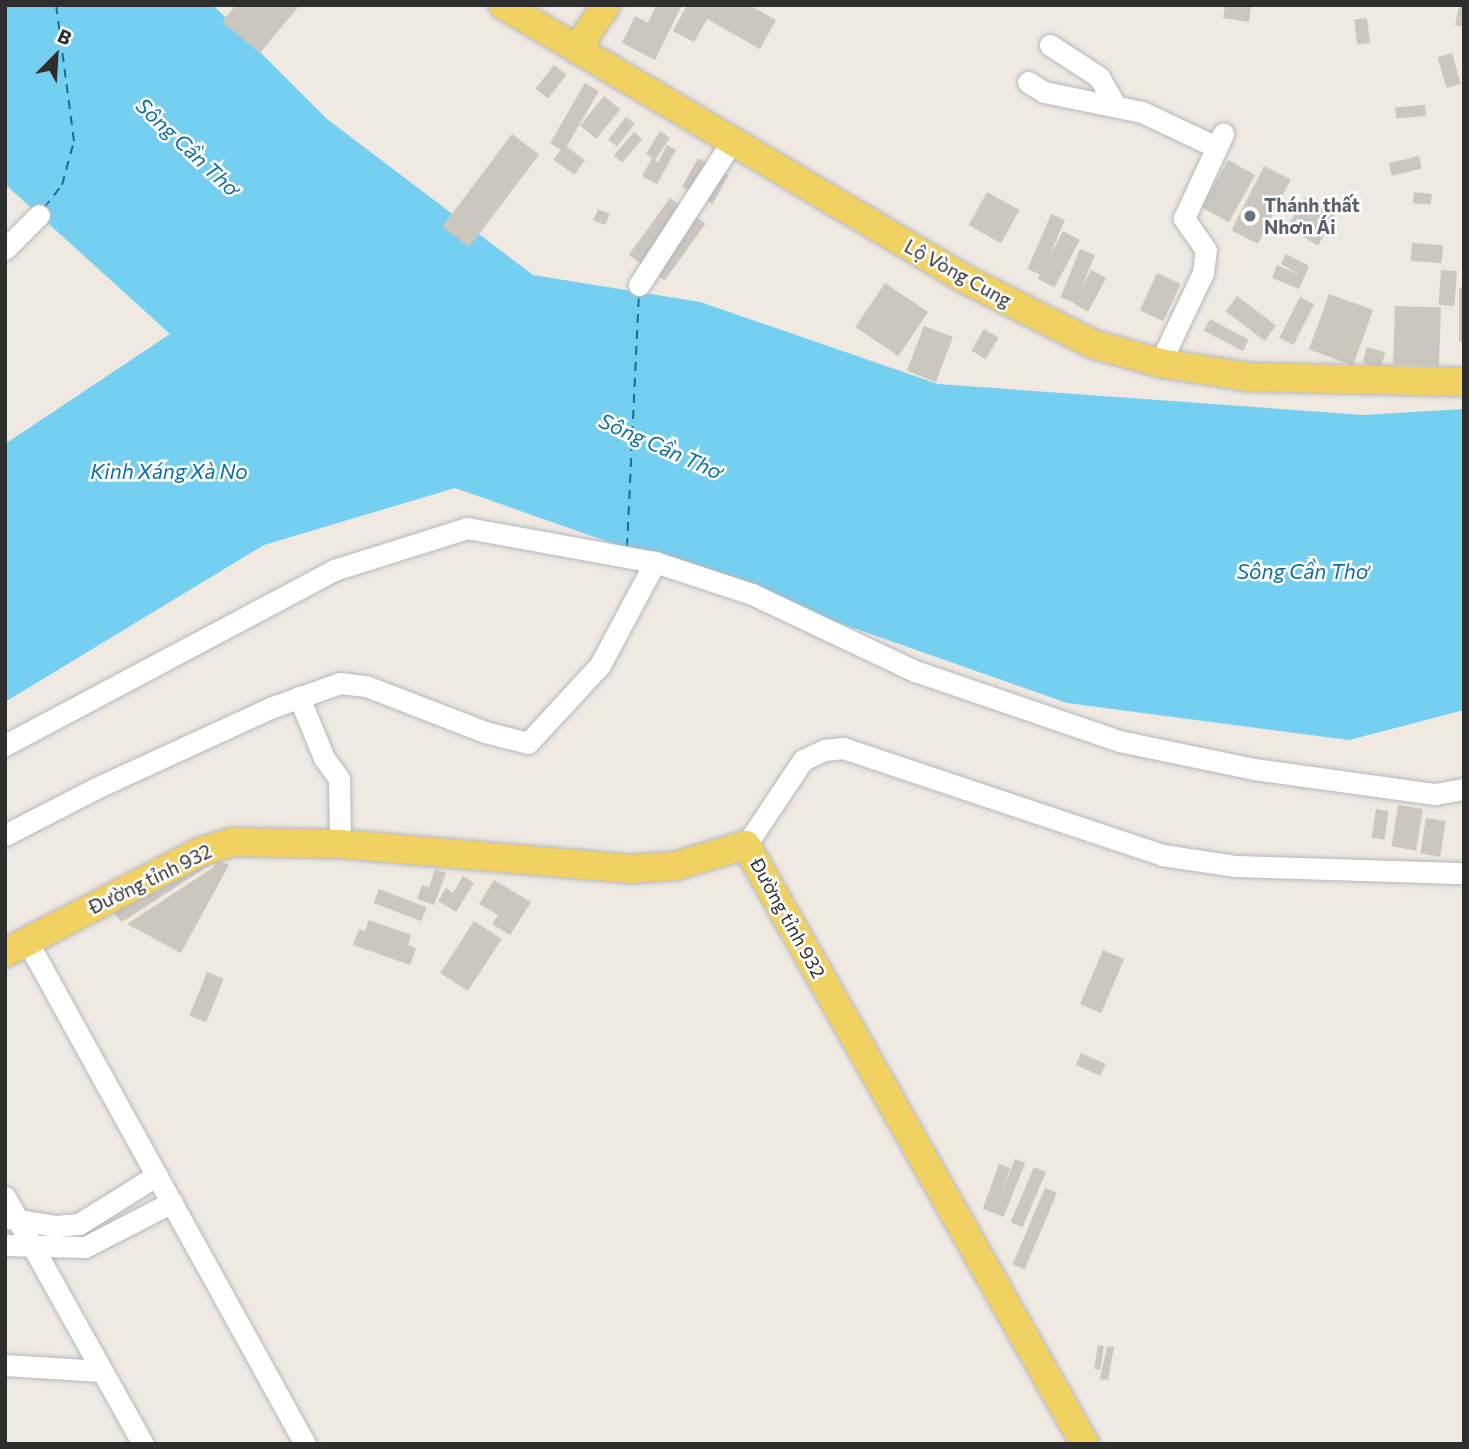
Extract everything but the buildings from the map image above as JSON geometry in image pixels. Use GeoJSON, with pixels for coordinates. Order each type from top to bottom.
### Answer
{"type":"FeatureCollection","features":[{"type":"Feature","properties":{"kind":"main road","name":"Lộ Vòng Cung"},"geometry":{"type":"LineString","coordinates":[[503,5],[965,279],[1093,344],[1160,363],[1248,377],[1464,382]]}},
{"type":"Feature","properties":{"kind":"main road"},"geometry":{"type":"LineString","coordinates":[[577,49],[606,5]]}},
{"type":"Feature","properties":{"kind":"main road","name":"Đường tỉnh 932"},"geometry":{"type":"LineString","coordinates":[[16,947],[215,846],[247,840],[340,844],[629,869],[699,861],[746,845],[1085,1444]]}},
{"type":"Feature","properties":{"kind":"street"},"geometry":{"type":"LineString","coordinates":[[1049,45],[1099,76],[1116,107]]}},
{"type":"Feature","properties":{"kind":"street"},"geometry":{"type":"LineString","coordinates":[[1028,82],[1044,92],[1142,112],[1220,140],[1184,218],[1206,250],[1203,273],[1160,363]]}},
{"type":"Feature","properties":{"kind":"street"},"geometry":{"type":"LineString","coordinates":[[639,285],[732,141]]}},
{"type":"Feature","properties":{"kind":"street"},"geometry":{"type":"LineString","coordinates":[[5,249],[39,215]]}},
{"type":"Feature","properties":{"kind":"street"},"geometry":{"type":"LineString","coordinates":[[5,745],[334,570],[452,530],[467,528],[627,552],[751,594],[915,671],[1119,741],[1254,769],[1435,793],[1464,789]]}},
{"type":"Feature","properties":{"kind":"street"},"geometry":{"type":"LineString","coordinates":[[5,835],[94,789],[299,697],[349,682],[528,743],[600,665],[655,562]]}},
{"type":"Feature","properties":{"kind":"street"},"geometry":{"type":"LineString","coordinates":[[299,697],[324,758],[339,779],[340,844]]}},
{"type":"Feature","properties":{"kind":"street"},"geometry":{"type":"LineString","coordinates":[[746,845],[803,760],[843,748],[1162,855],[1250,867],[1464,873]]}},
{"type":"Feature","properties":{"kind":"street"},"geometry":{"type":"LineString","coordinates":[[16,947],[157,1175],[305,1444]]}},
{"type":"Feature","properties":{"kind":"street"},"geometry":{"type":"LineString","coordinates":[[11,1219],[56,1226],[79,1224],[157,1175]]}},
{"type":"Feature","properties":{"kind":"street"},"geometry":{"type":"LineString","coordinates":[[5,1196],[11,1219],[33,1248],[143,1444]]}},
{"type":"Feature","properties":{"kind":"street"},"geometry":{"type":"LineString","coordinates":[[5,1245],[64,1249],[101,1242],[172,1202]]}},
{"type":"Feature","properties":{"kind":"street"},"geometry":{"type":"LineString","coordinates":[[5,1365],[102,1371]]}},
{"type":"Feature","properties":{"kind":"water","name":"Sông Cần Thơ"},"geometry":{"type":"Polygon","coordinates":[[[5,5],[213,5],[327,119],[533,275],[700,302],[938,384],[1363,415],[1464,409],[1464,710],[1349,740],[1067,703],[455,488],[264,545],[5,702],[5,444],[170,334],[5,184],[5,5]]]}},
{"type":"Feature","properties":{"kind":"ferry route"},"geometry":{"type":"LineString","coordinates":[[44,208],[62,185],[74,141],[56,5]]}},
{"type":"Feature","properties":{"kind":"ferry route"},"geometry":{"type":"LineString","coordinates":[[627,547],[639,294]]}},
{"type":"Feature","properties":{"kind":"place","name":"Thánh thất Nhơn Ái"},"geometry":{"type":"Point","coordinates":[1250,216]}},
{"type":"Feature","properties":{"kind":"water label","name":"Kinh Xáng Xà No"},"geometry":{"type":"Point","coordinates":[169,471]}}]}
